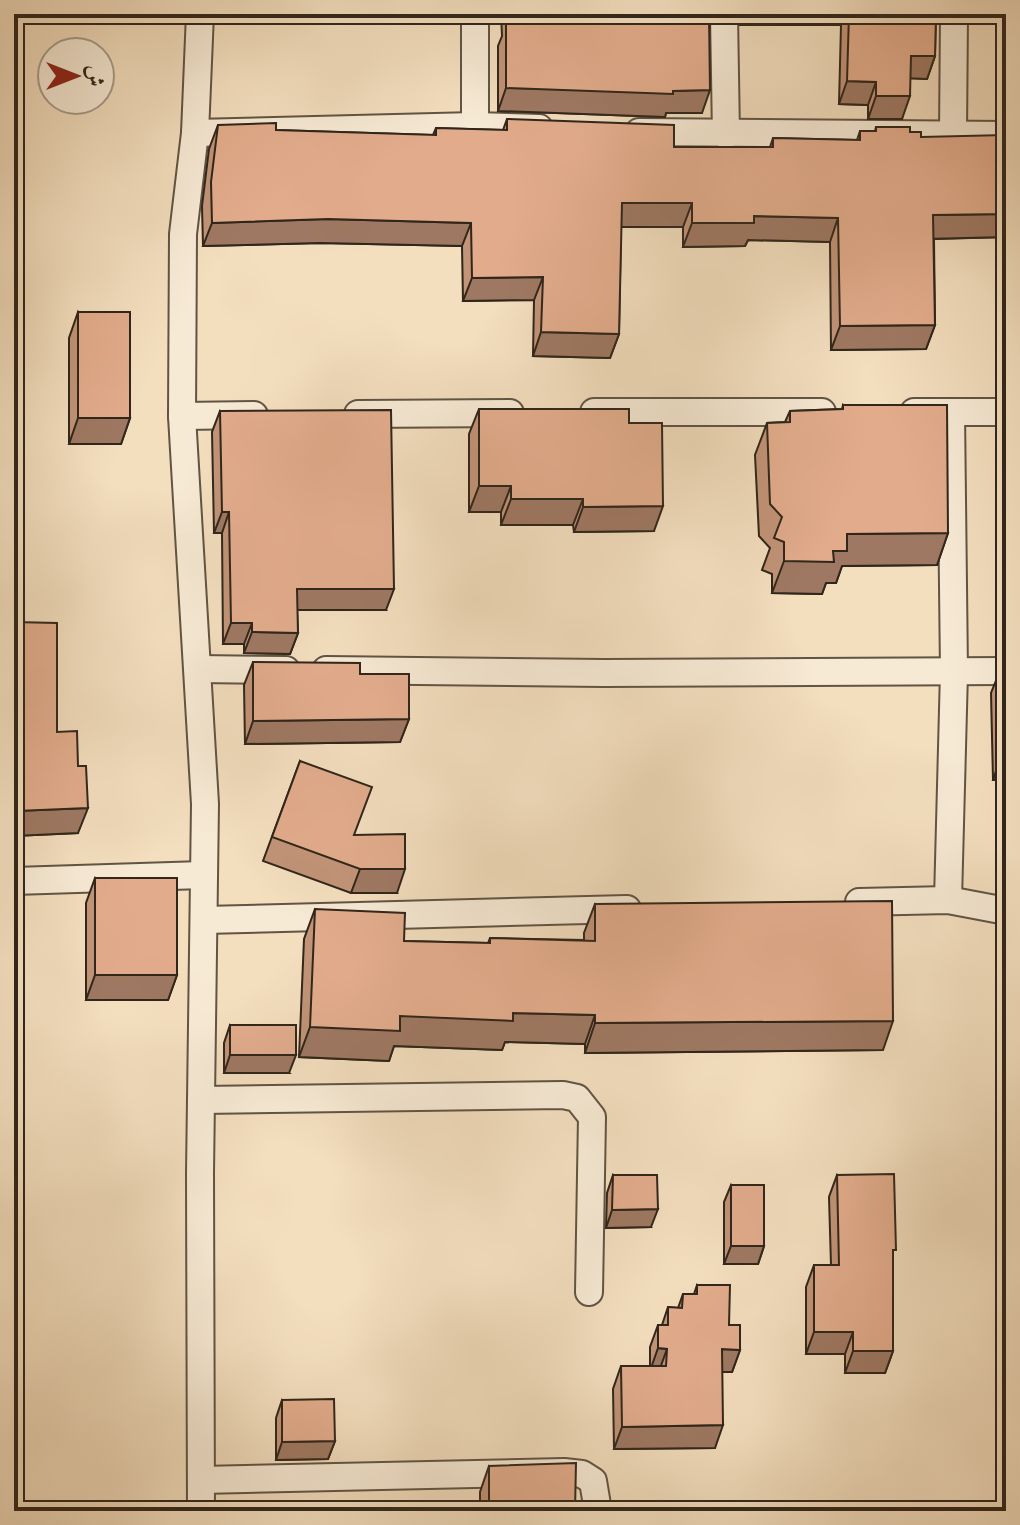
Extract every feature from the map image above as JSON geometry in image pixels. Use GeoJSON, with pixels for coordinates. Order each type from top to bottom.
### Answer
{"type":"FeatureCollection","features":[{"type":"Feature","properties":{"kind":"street"},"geometry":{"type":"LineString","coordinates":[[200,14],[195,133],[183,234],[182,416],[205,804],[201,1511]]}},
{"type":"Feature","properties":{"kind":"street"},"geometry":{"type":"LineString","coordinates":[[475,14],[475,126]]}},
{"type":"Feature","properties":{"kind":"street"},"geometry":{"type":"LineString","coordinates":[[724,14],[726,135]]}},
{"type":"Feature","properties":{"kind":"street"},"geometry":{"type":"LineString","coordinates":[[953,134],[954,14]]}},
{"type":"Feature","properties":{"kind":"street"},"geometry":{"type":"LineString","coordinates":[[195,133],[475,126],[569,129]]}},
{"type":"Feature","properties":{"kind":"street"},"geometry":{"type":"LineString","coordinates":[[616,131],[726,135],[1006,135]]}},
{"type":"Feature","properties":{"kind":"street"},"geometry":{"type":"LineString","coordinates":[[340,414],[530,412]]}},
{"type":"Feature","properties":{"kind":"street"},"geometry":{"type":"LineString","coordinates":[[562,412],[842,412]]}},
{"type":"Feature","properties":{"kind":"street"},"geometry":{"type":"LineString","coordinates":[[889,412],[1006,412]]}},
{"type":"Feature","properties":{"kind":"street"},"geometry":{"type":"LineString","coordinates":[[948,900],[954,672],[951,412]]}},
{"type":"Feature","properties":{"kind":"street"},"geometry":{"type":"LineString","coordinates":[[182,416],[277,415]]}},
{"type":"Feature","properties":{"kind":"street"},"geometry":{"type":"LineString","coordinates":[[198,669],[604,673],[1006,671]]}},
{"type":"Feature","properties":{"kind":"street"},"geometry":{"type":"LineString","coordinates":[[14,881],[203,875]]}},
{"type":"Feature","properties":{"kind":"street"},"geometry":{"type":"LineString","coordinates":[[837,903],[948,900],[1006,911]]}},
{"type":"Feature","properties":{"kind":"street"},"geometry":{"type":"LineString","coordinates":[[204,920],[647,908]]}},
{"type":"Feature","properties":{"kind":"street"},"geometry":{"type":"LineString","coordinates":[[201,1100],[563,1095],[577,1098],[592,1117],[589,1292]]}},
{"type":"Feature","properties":{"kind":"street"},"geometry":{"type":"LineString","coordinates":[[201,1480],[564,1472],[582,1474],[593,1481],[598,1511]]}},
{"type":"Feature","properties":{"kind":"building"},"geometry":{"type":"Polygon","coordinates":[[[510,14],[709,14],[710,90],[673,91],[673,94],[506,88],[506,23],[510,23],[510,14]]]}},
{"type":"Feature","properties":{"kind":"building"},"geometry":{"type":"Polygon","coordinates":[[[849,14],[936,14],[935,56],[911,56],[910,96],[876,96],[876,82],[847,81],[849,14]]]}},
{"type":"Feature","properties":{"kind":"building"},"geometry":{"type":"Polygon","coordinates":[[[507,119],[674,125],[674,147],[773,147],[773,138],[860,140],[860,131],[876,131],[876,127],[910,127],[910,132],[921,132],[921,137],[1006,135],[1006,214],[933,215],[935,325],[840,326],[838,218],[754,216],[754,223],[692,223],[692,203],[622,203],[619,334],[541,332],[543,277],[472,278],[471,223],[328,219],[212,223],[211,182],[218,125],[276,123],[276,130],[436,135],[436,128],[507,130],[507,119]]]}},
{"type":"Feature","properties":{"kind":"building"},"geometry":{"type":"Polygon","coordinates":[[[78,312],[130,312],[130,418],[78,418],[78,312]]]}},
{"type":"Feature","properties":{"kind":"building"},"geometry":{"type":"Polygon","coordinates":[[[843,405],[947,405],[948,533],[847,534],[847,551],[833,551],[834,562],[784,561],[784,542],[774,538],[782,517],[770,504],[767,423],[790,422],[790,411],[843,409],[843,405]]]}},
{"type":"Feature","properties":{"kind":"building"},"geometry":{"type":"Polygon","coordinates":[[[479,409],[629,409],[629,423],[662,423],[663,506],[583,507],[583,499],[511,499],[511,486],[479,486],[479,409]]]}},
{"type":"Feature","properties":{"kind":"building"},"geometry":{"type":"Polygon","coordinates":[[[391,410],[394,589],[297,589],[298,633],[252,632],[252,623],[231,623],[229,512],[222,512],[220,411],[391,410]]]}},
{"type":"Feature","properties":{"kind":"building"},"geometry":{"type":"Polygon","coordinates":[[[14,622],[57,623],[57,732],[77,731],[78,766],[86,766],[88,808],[16,811],[14,622]]]}},
{"type":"Feature","properties":{"kind":"building"},"geometry":{"type":"Polygon","coordinates":[[[253,662],[360,663],[360,674],[409,674],[409,719],[253,721],[253,662]]]}},
{"type":"Feature","properties":{"kind":"building"},"geometry":{"type":"Polygon","coordinates":[[[1006,672],[1006,759],[1000,759],[999,673],[1006,672]]]}},
{"type":"Feature","properties":{"kind":"building"},"geometry":{"type":"Polygon","coordinates":[[[300,761],[372,787],[354,835],[405,834],[405,869],[360,869],[272,837],[300,761]]]}},
{"type":"Feature","properties":{"kind":"building"},"geometry":{"type":"Polygon","coordinates":[[[95,878],[177,878],[177,975],[95,975],[95,878]]]}},
{"type":"Feature","properties":{"kind":"building"},"geometry":{"type":"Polygon","coordinates":[[[892,901],[893,1021],[595,1023],[595,1015],[513,1013],[513,1021],[400,1016],[400,1031],[310,1027],[315,909],[405,913],[404,941],[490,943],[490,938],[595,941],[595,904],[892,901]]]}},
{"type":"Feature","properties":{"kind":"building"},"geometry":{"type":"Polygon","coordinates":[[[230,1025],[296,1025],[296,1055],[230,1055],[230,1025]]]}},
{"type":"Feature","properties":{"kind":"building"},"geometry":{"type":"Polygon","coordinates":[[[894,1174],[896,1250],[893,1250],[893,1351],[853,1351],[853,1332],[814,1332],[814,1265],[839,1265],[837,1175],[894,1174]]]}},
{"type":"Feature","properties":{"kind":"building"},"geometry":{"type":"Polygon","coordinates":[[[613,1175],[657,1175],[658,1209],[612,1210],[613,1175]]]}},
{"type":"Feature","properties":{"kind":"building"},"geometry":{"type":"Polygon","coordinates":[[[731,1185],[764,1185],[764,1246],[731,1246],[731,1185]]]}},
{"type":"Feature","properties":{"kind":"building"},"geometry":{"type":"Polygon","coordinates":[[[697,1285],[730,1285],[729,1325],[740,1325],[740,1350],[722,1349],[723,1425],[622,1427],[621,1366],[666,1366],[667,1349],[658,1348],[658,1325],[668,1325],[668,1307],[682,1308],[683,1294],[697,1294],[697,1285]]]}},
{"type":"Feature","properties":{"kind":"building"},"geometry":{"type":"Polygon","coordinates":[[[334,1399],[335,1441],[282,1442],[282,1400],[334,1399]]]}},
{"type":"Feature","properties":{"kind":"building"},"geometry":{"type":"Polygon","coordinates":[[[576,1463],[575,1511],[489,1511],[489,1466],[576,1463]]]}}]}
